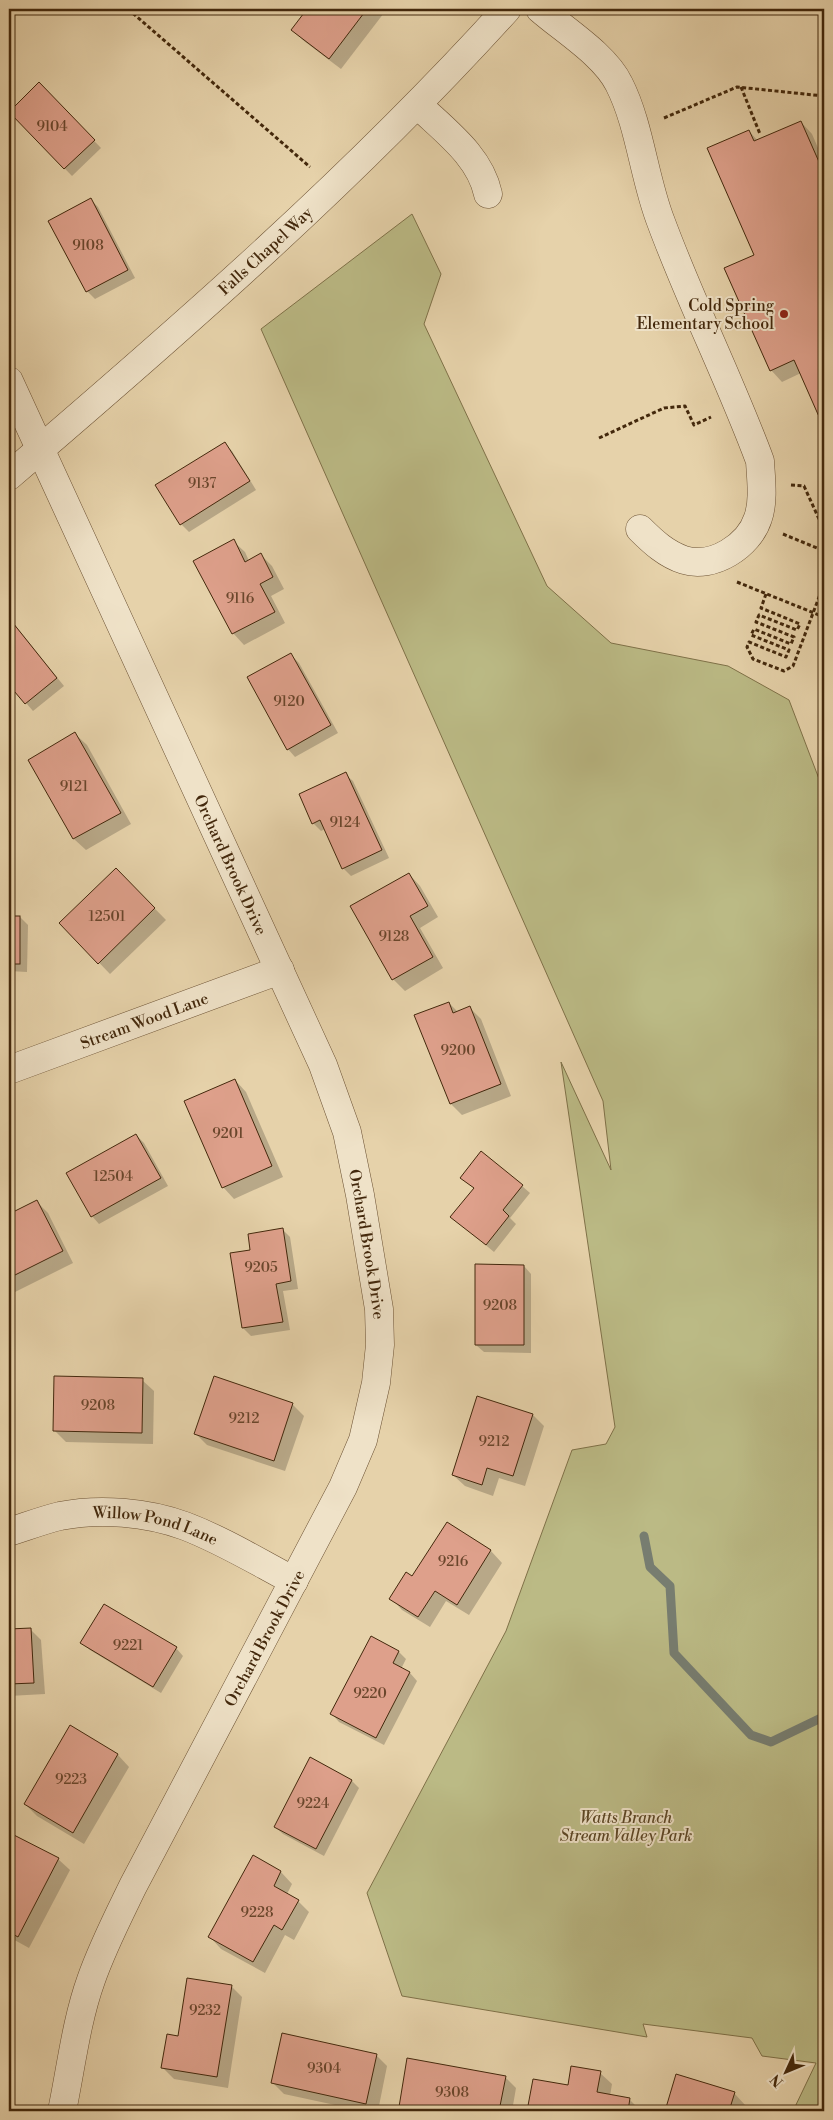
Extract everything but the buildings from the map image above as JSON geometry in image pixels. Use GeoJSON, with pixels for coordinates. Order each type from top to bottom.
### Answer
{"type":"FeatureCollection","features":[{"type":"Feature","properties":{"kind":"street","name":"Falls Chapel Way"},"geometry":{"type":"LineString","coordinates":[[9,476],[209,301],[332,187],[418,105],[508,9]]}},
{"type":"Feature","properties":{"kind":"street"},"geometry":{"type":"LineString","coordinates":[[540,9],[592,52],[610,70],[619,84],[635,130],[660,220],[760,461],[761,500],[756,523],[747,538],[730,552],[715,560],[685,560],[660,548],[640,529]]}},
{"type":"Feature","properties":{"kind":"street"},"geometry":{"type":"LineString","coordinates":[[418,105],[466,151],[480,170],[488,194]]}},
{"type":"Feature","properties":{"kind":"street","name":"Orchard Brook Drive"},"geometry":{"type":"LineString","coordinates":[[9,381],[323,1065],[347,1132],[360,1195],[379,1309],[380,1346],[376,1383],[363,1440],[343,1487],[110,1933],[91,1980],[78,2025],[62,2111]]}},
{"type":"Feature","properties":{"kind":"street","name":"Stream Wood Lane"},"geometry":{"type":"LineString","coordinates":[[9,1070],[280,970]]}},
{"type":"Feature","properties":{"kind":"street","name":"Willow Pond Lane"},"geometry":{"type":"LineString","coordinates":[[9,1532],[60,1516],[101,1512],[146,1515],[184,1526],[239,1551],[294,1581]]}},
{"type":"Feature","properties":{"kind":"path"},"geometry":{"type":"LineString","coordinates":[[128,9],[332,187]]}},
{"type":"Feature","properties":{"kind":"path"},"geometry":{"type":"LineString","coordinates":[[635,130],[737,87],[824,96]]}},
{"type":"Feature","properties":{"kind":"path"},"geometry":{"type":"LineString","coordinates":[[740,87],[760,134]]}},
{"type":"Feature","properties":{"kind":"path"},"geometry":{"type":"LineString","coordinates":[[599,438],[664,408],[685,406]]}},
{"type":"Feature","properties":{"kind":"path"},"geometry":{"type":"LineString","coordinates":[[762,481],[804,486],[824,530]]}},
{"type":"Feature","properties":{"kind":"path"},"geometry":{"type":"LineString","coordinates":[[818,515],[824,512]]}},
{"type":"Feature","properties":{"kind":"path"},"geometry":{"type":"LineString","coordinates":[[756,523],[824,551]]}},
{"type":"Feature","properties":{"kind":"path"},"geometry":{"type":"LineString","coordinates":[[715,560],[738,583],[823,616]]}},
{"type":"Feature","properties":{"kind":"path"},"geometry":{"type":"LineString","coordinates":[[766,594],[761,608],[800,624],[797,630],[759,615],[756,622],[794,637],[791,644],[754,629],[751,635],[789,650],[786,657],[749,642],[746,648],[753,659],[784,671],[793,666],[824,584]]}},
{"type":"Feature","properties":{"kind":"green space","name":"Watts Branch Stream Valley Park"},"geometry":{"type":"Polygon","coordinates":[[[412,214],[441,274],[424,324],[547,586],[611,643],[728,666],[789,700],[824,792],[824,2111],[793,2111],[816,2063],[762,2056],[752,2038],[643,2024],[647,2037],[402,1996],[367,1893],[506,1631],[572,1450],[606,1444],[615,1427],[561,1062],[611,1170],[603,1101],[261,329],[412,214]]]}},
{"type":"Feature","properties":{"kind":"waterway"},"geometry":{"type":"LineString","coordinates":[[644,1536],[650,1567],[670,1586],[674,1653],[751,1735],[771,1742],[824,1715]]}},
{"type":"Feature","properties":{"kind":"place","name":"Cold Spring Elementary School"},"geometry":{"type":"Point","coordinates":[784,314]}}]}
